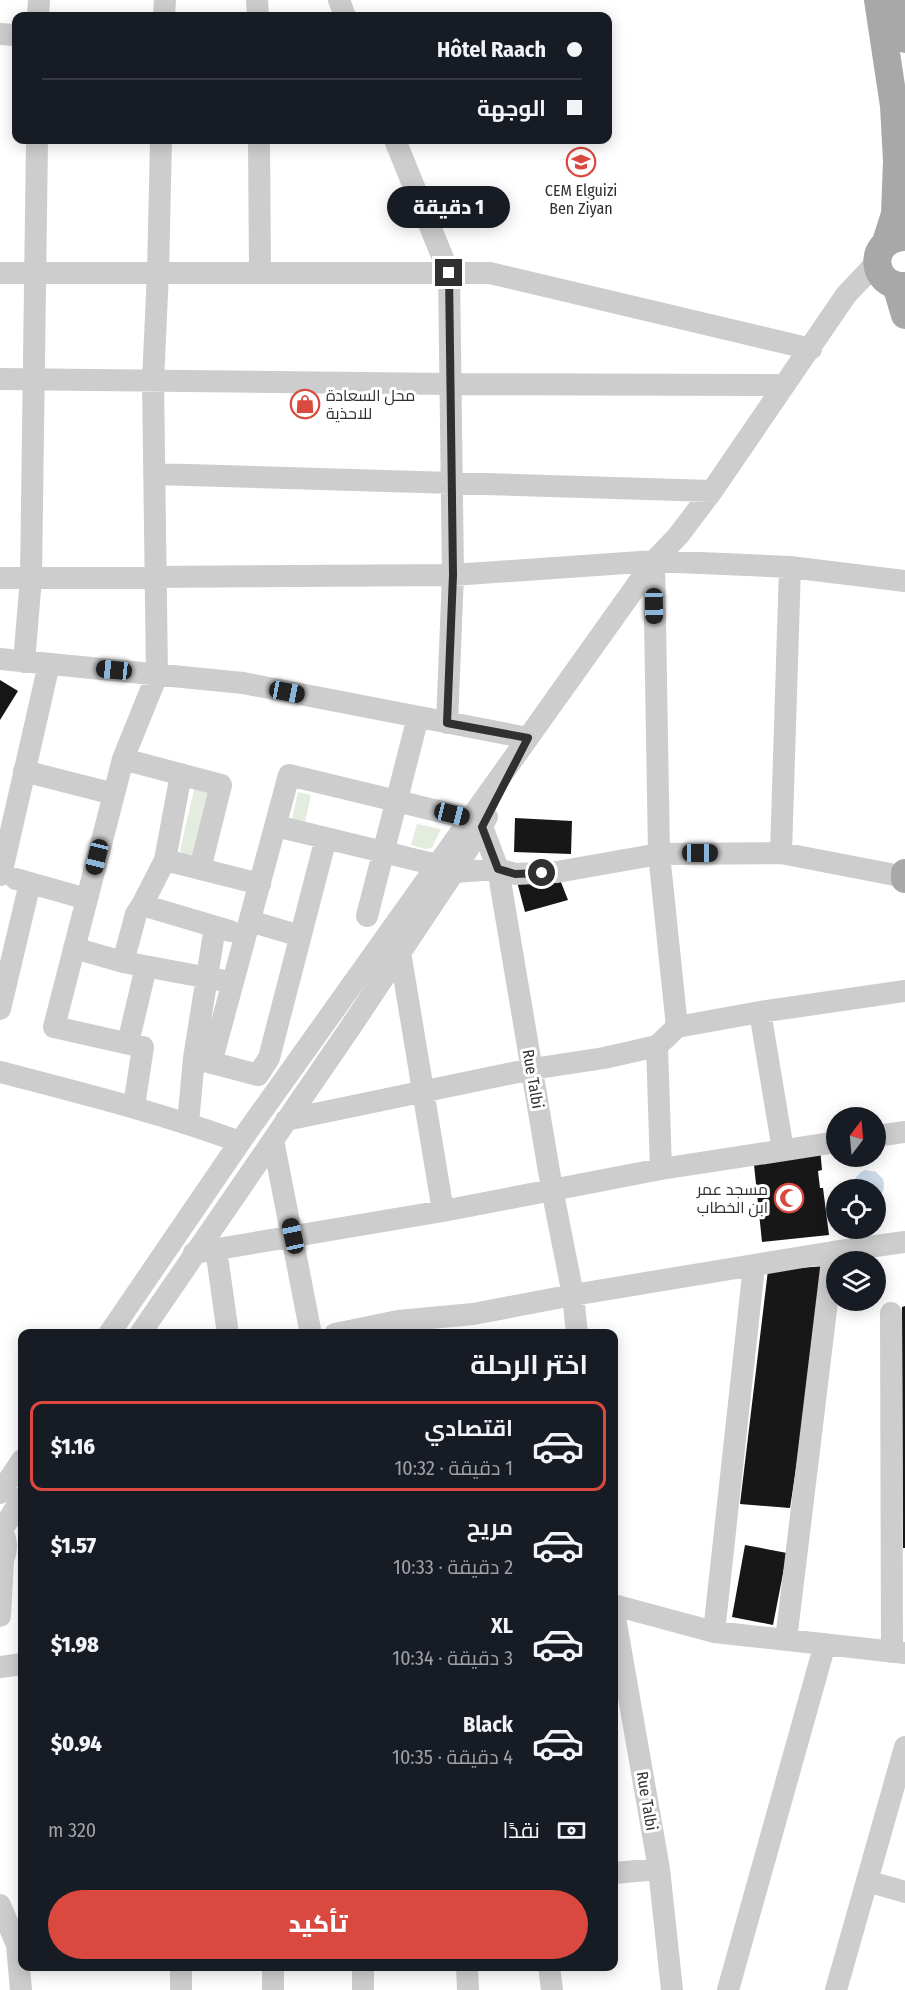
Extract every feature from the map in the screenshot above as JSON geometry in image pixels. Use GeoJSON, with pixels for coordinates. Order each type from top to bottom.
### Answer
{"type":"FeatureCollection","features":[{"type":"Feature","properties":{"kind":"main road"},"geometry":{"type":"LineString","coordinates":[[878,0],[894,106],[897,161],[893,266],[905,315]]}},
{"type":"Feature","properties":{"kind":"main road"},"geometry":{"type":"LineString","coordinates":[[899,0],[905,39]]}},
{"type":"Feature","properties":{"kind":"street"},"geometry":{"type":"LineString","coordinates":[[24,662],[31,578],[37,144]]}},
{"type":"Feature","properties":{"kind":"street"},"geometry":{"type":"LineString","coordinates":[[134,1106],[143,1047],[54,1027],[123,759],[157,675],[153,380],[161,144]]}},
{"type":"Feature","properties":{"kind":"street"},"geometry":{"type":"LineString","coordinates":[[259,144],[260,273]]}},
{"type":"Feature","properties":{"kind":"street"},"geometry":{"type":"LineString","coordinates":[[397,144],[449,273],[453,575],[447,723]]}},
{"type":"Feature","properties":{"kind":"street"},"geometry":{"type":"LineString","coordinates":[[113,1329],[240,1142],[446,868],[528,738],[654,561],[678,536],[712,491],[784,385],[811,350],[846,295],[893,266]]}},
{"type":"Feature","properties":{"kind":"street"},"geometry":{"type":"LineString","coordinates":[[0,273],[490,273],[811,350]]}},
{"type":"Feature","properties":{"kind":"street"},"geometry":{"type":"LineString","coordinates":[[0,378],[450,384],[784,385]]}},
{"type":"Feature","properties":{"kind":"street"},"geometry":{"type":"LineString","coordinates":[[154,474],[712,491]]}},
{"type":"Feature","properties":{"kind":"street"},"geometry":{"type":"LineString","coordinates":[[0,578],[453,575],[654,561],[790,567],[905,581]]}},
{"type":"Feature","properties":{"kind":"street"},"geometry":{"type":"LineString","coordinates":[[654,561],[659,854],[677,1027]]}},
{"type":"Feature","properties":{"kind":"street"},"geometry":{"type":"LineString","coordinates":[[781,853],[790,567]]}},
{"type":"Feature","properties":{"kind":"street"},"geometry":{"type":"LineString","coordinates":[[0,659],[243,683],[528,738]]}},
{"type":"Feature","properties":{"kind":"street"},"geometry":{"type":"LineString","coordinates":[[49,664],[0,874],[87,899]]}},
{"type":"Feature","properties":{"kind":"street"},"geometry":{"type":"LineString","coordinates":[[367,916],[418,717]]}},
{"type":"Feature","properties":{"kind":"street"},"geometry":{"type":"LineString","coordinates":[[123,759],[221,785],[200,869]]}},
{"type":"Feature","properties":{"kind":"street"},"geometry":{"type":"LineString","coordinates":[[24,771],[114,794]]}},
{"type":"Feature","properties":{"kind":"street"},"geometry":{"type":"LineString","coordinates":[[123,962],[136,914],[165,860],[181,774]]}},
{"type":"Feature","properties":{"kind":"street"},"geometry":{"type":"LineString","coordinates":[[188,1123],[203,1060],[234,981],[289,775],[476,823]]}},
{"type":"Feature","properties":{"kind":"street","name":"Rue Talbi"},"geometry":{"type":"LineString","coordinates":[[476,823],[498,869],[552,1189],[573,1295],[576,1329]]}},
{"type":"Feature","properties":{"kind":"street"},"geometry":{"type":"LineString","coordinates":[[276,826],[446,868],[498,869],[515,874],[557,872],[659,854],[781,853],[905,876]]}},
{"type":"Feature","properties":{"kind":"street"},"geometry":{"type":"LineString","coordinates":[[203,1060],[258,1075],[269,1058],[326,838]]}},
{"type":"Feature","properties":{"kind":"street"},"geometry":{"type":"LineString","coordinates":[[165,860],[260,884]]}},
{"type":"Feature","properties":{"kind":"street"},"geometry":{"type":"LineString","coordinates":[[144,1329],[205,1251],[286,1120],[400,952],[446,868]]}},
{"type":"Feature","properties":{"kind":"street"},"geometry":{"type":"LineString","coordinates":[[1,997],[30,883]]}},
{"type":"Feature","properties":{"kind":"street"},"geometry":{"type":"LineString","coordinates":[[142,905],[216,927],[300,936]]}},
{"type":"Feature","properties":{"kind":"street"},"geometry":{"type":"LineString","coordinates":[[203,1060],[207,978],[216,927]]}},
{"type":"Feature","properties":{"kind":"street"},"geometry":{"type":"LineString","coordinates":[[74,948],[146,967],[234,981]]}},
{"type":"Feature","properties":{"kind":"street"},"geometry":{"type":"LineString","coordinates":[[400,952],[443,1211]]}},
{"type":"Feature","properties":{"kind":"street"},"geometry":{"type":"LineString","coordinates":[[128,1043],[146,967]]}},
{"type":"Feature","properties":{"kind":"street"},"geometry":{"type":"LineString","coordinates":[[286,1120],[532,1069],[604,1058],[657,1046],[677,1027],[760,1012],[905,991]]}},
{"type":"Feature","properties":{"kind":"street"},"geometry":{"type":"LineString","coordinates":[[760,1012],[783,1150]]}},
{"type":"Feature","properties":{"kind":"street"},"geometry":{"type":"LineString","coordinates":[[657,1046],[662,1169]]}},
{"type":"Feature","properties":{"kind":"street"},"geometry":{"type":"LineString","coordinates":[[0,1072],[134,1106],[240,1142]]}},
{"type":"Feature","properties":{"kind":"street"},"geometry":{"type":"LineString","coordinates":[[886,1135],[905,1132]]}},
{"type":"Feature","properties":{"kind":"street"},"geometry":{"type":"LineString","coordinates":[[273,1140],[310,1329]]}},
{"type":"Feature","properties":{"kind":"street"},"geometry":{"type":"LineString","coordinates":[[205,1251],[443,1211],[662,1169],[826,1144]]}},
{"type":"Feature","properties":{"kind":"street"},"geometry":{"type":"LineString","coordinates":[[840,1251],[905,1242]]}},
{"type":"Feature","properties":{"kind":"street"},"geometry":{"type":"LineString","coordinates":[[205,1251],[227,1329]]}},
{"type":"Feature","properties":{"kind":"street"},"geometry":{"type":"LineString","coordinates":[[399,1328],[476,1324],[573,1295],[826,1253]]}},
{"type":"Feature","properties":{"kind":"street"},"geometry":{"type":"LineString","coordinates":[[714,1632],[754,1266]]}},
{"type":"Feature","properties":{"kind":"street"},"geometry":{"type":"LineString","coordinates":[[786,1640],[826,1310]]}},
{"type":"Feature","properties":{"kind":"street"},"geometry":{"type":"LineString","coordinates":[[618,1606],[714,1632],[898,1652],[898,1564],[891,1313]]}},
{"type":"Feature","properties":{"kind":"street"},"geometry":{"type":"LineString","coordinates":[[0,1616],[2,1562],[7,1529],[16,1499]]}},
{"type":"Feature","properties":{"kind":"street","name":"Rue Talbi"},"geometry":{"type":"LineString","coordinates":[[618,1635],[659,1869],[672,1990]]}},
{"type":"Feature","properties":{"kind":"street"},"geometry":{"type":"LineString","coordinates":[[728,1990],[825,1644]]}},
{"type":"Feature","properties":{"kind":"street"},"geometry":{"type":"LineString","coordinates":[[0,1667],[18,1665]]}},
{"type":"Feature","properties":{"kind":"street"},"geometry":{"type":"LineString","coordinates":[[836,1990],[905,1748]]}},
{"type":"Feature","properties":{"kind":"street"},"geometry":{"type":"LineString","coordinates":[[618,1873],[659,1869]]}},
{"type":"Feature","properties":{"kind":"street"},"geometry":{"type":"LineString","coordinates":[[867,1881],[905,1892]]}},
{"type":"Feature","properties":{"kind":"street"},"geometry":{"type":"LineString","coordinates":[[0,1905],[18,1936]]}},
{"type":"Feature","properties":{"kind":"street"},"geometry":{"type":"LineString","coordinates":[[19,1971],[21,1990]]}},
{"type":"Feature","properties":{"kind":"street"},"geometry":{"type":"LineString","coordinates":[[181,1971],[181,1990]]}},
{"type":"Feature","properties":{"kind":"street"},"geometry":{"type":"LineString","coordinates":[[273,1971],[273,1990]]}},
{"type":"Feature","properties":{"kind":"street"},"geometry":{"type":"LineString","coordinates":[[363,1971],[363,1990]]}},
{"type":"Feature","properties":{"kind":"street"},"geometry":{"type":"LineString","coordinates":[[467,1971],[468,1990]]}},
{"type":"Feature","properties":{"kind":"street"},"geometry":{"type":"LineString","coordinates":[[550,1971],[552,1990]]}},
{"type":"Feature","properties":{"kind":"shaded area"},"geometry":{"type":"Polygon","coordinates":[[[197,787],[210,791],[194,858],[182,854],[180,850],[194,790],[197,787]]]}},
{"type":"Feature","properties":{"kind":"shaded area"},"geometry":{"type":"Polygon","coordinates":[[[298,792],[311,795],[305,822],[292,819],[298,792]]]}},
{"type":"Feature","properties":{"kind":"shaded area"},"geometry":{"type":"Polygon","coordinates":[[[417,824],[441,829],[432,848],[425,849],[411,845],[417,824]]]}},
{"type":"Feature","properties":{"kind":"water"},"geometry":{"type":"Polygon","coordinates":[[[865,1170],[876,1172],[883,1179],[856,1179],[859,1173],[865,1170]]]}},
{"type":"Feature","properties":{"kind":"building"},"geometry":{"type":"Polygon","coordinates":[[[0,680],[18,691],[0,720],[0,680]]]}},
{"type":"Feature","properties":{"kind":"building"},"geometry":{"type":"Polygon","coordinates":[[[515,818],[572,821],[571,854],[514,852],[515,818]]]}},
{"type":"Feature","properties":{"kind":"building"},"geometry":{"type":"Polygon","coordinates":[[[557,872],[568,900],[525,912],[515,874],[557,872]]]}},
{"type":"Feature","properties":{"kind":"building"},"geometry":{"type":"Polygon","coordinates":[[[820,1148],[822,1170],[818,1171],[826,1212],[826,1235],[762,1242],[753,1155],[820,1148]]]}},
{"type":"Feature","properties":{"kind":"building"},"geometry":{"type":"Polygon","coordinates":[[[826,1266],[790,1508],[740,1504],[768,1270],[826,1266]]]}},
{"type":"Feature","properties":{"kind":"building"},"geometry":{"type":"Polygon","coordinates":[[[905,1306],[905,1548],[903,1548],[902,1307],[905,1306]]]}},
{"type":"Feature","properties":{"kind":"building"},"geometry":{"type":"Polygon","coordinates":[[[745,1545],[787,1553],[773,1625],[732,1617],[745,1545]]]}},
{"type":"Feature","properties":{"kind":"place","name":"CEM Elguizi Ben Ziyan"},"geometry":{"type":"Point","coordinates":[581,162]}},
{"type":"Feature","properties":{"kind":"place","name":"محل السعادة للاحذية"},"geometry":{"type":"Point","coordinates":[305,404]}},
{"type":"Feature","properties":{"kind":"place","name":"مسجد عمر ابن الخطاب"},"geometry":{"type":"Point","coordinates":[789,1198]}},
{"type":"Feature","properties":{"kind":"route"},"geometry":{"type":"LineString","coordinates":[[449,273],[453,575],[447,723],[528,738],[482,827],[498,869],[515,874],[542,873]]}}]}
